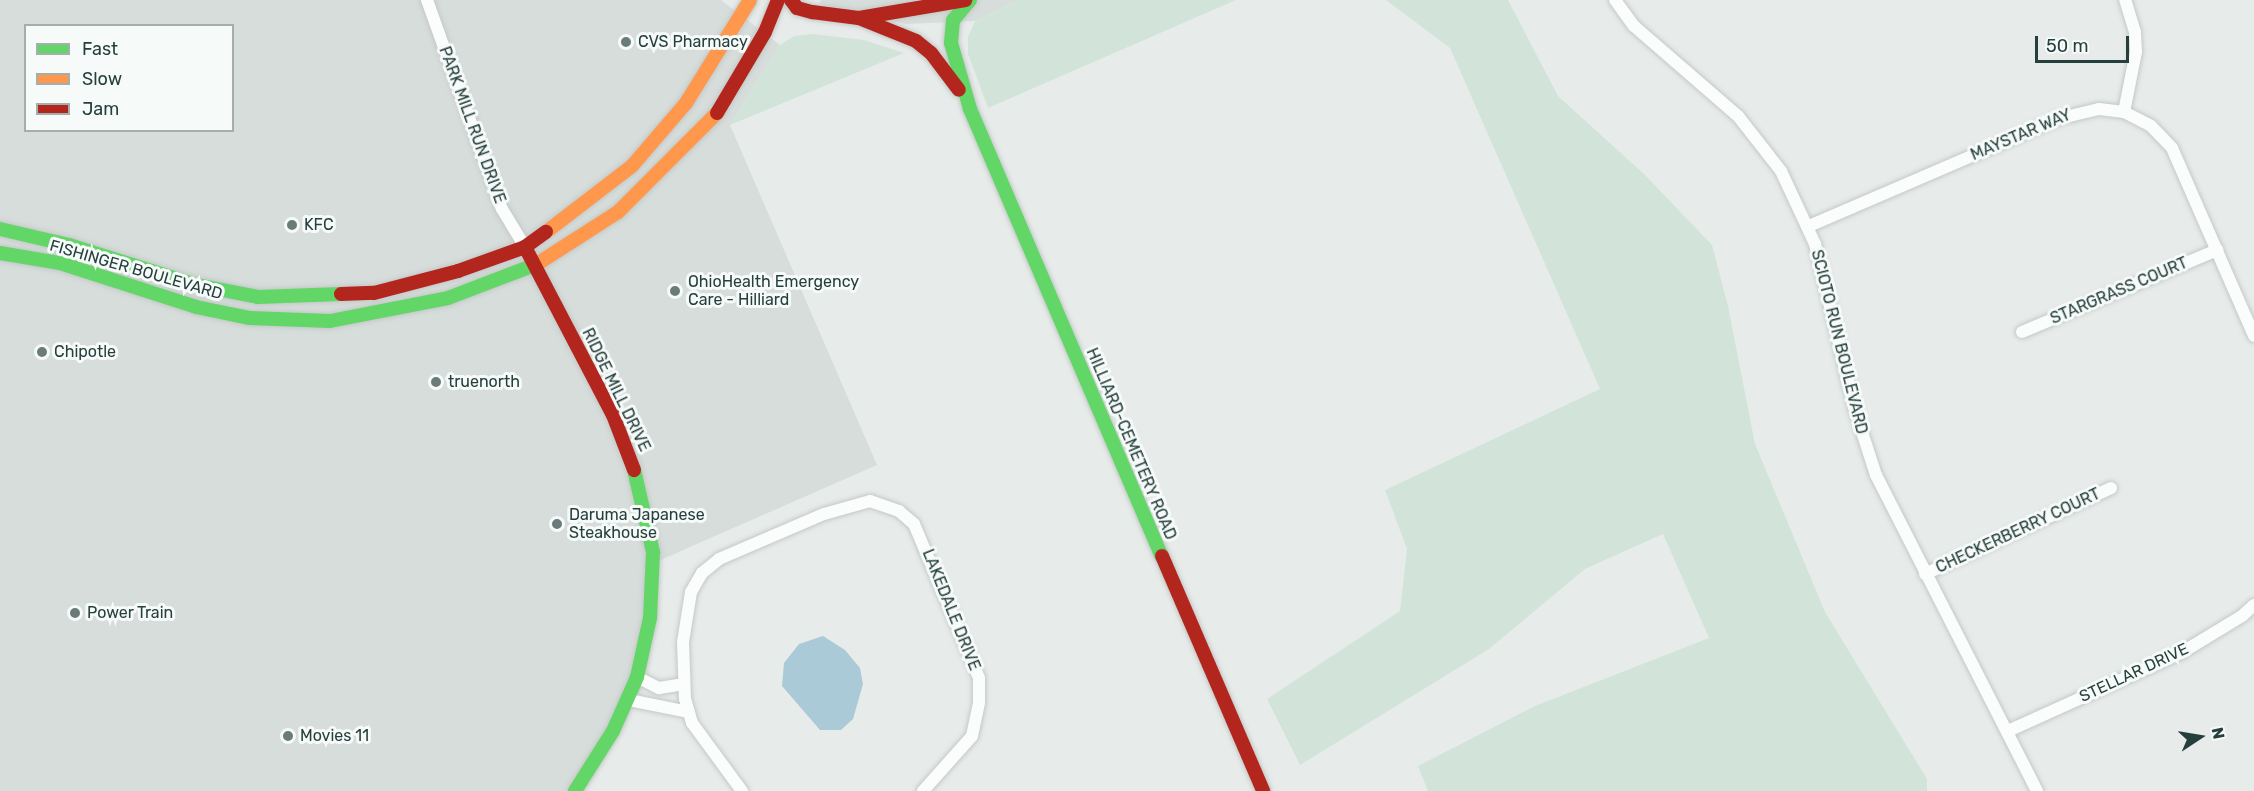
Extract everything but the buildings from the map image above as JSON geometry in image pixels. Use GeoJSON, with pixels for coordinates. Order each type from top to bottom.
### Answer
{"type":"FeatureCollection","features":[{"type":"Feature","properties":{"kind":"main road","name":"FISHINGER BOULEVARD"},"geometry":{"type":"LineString","coordinates":[[0,229],[69,244],[197,285],[258,297],[374,293],[458,271],[525,246],[573,214],[632,166],[687,103],[750,0]]}},
{"type":"Feature","properties":{"kind":"main road","name":"FISHINGER BOULEVARD"},"geometry":{"type":"LineString","coordinates":[[0,253],[60,264],[196,307],[291,321],[330,321],[404,309],[448,298],[535,265],[618,212],[717,113],[765,32],[778,0]]}},
{"type":"Feature","properties":{"kind":"main road"},"geometry":{"type":"LineString","coordinates":[[791,0],[797,8],[859,18],[964,0]]}},
{"type":"Feature","properties":{"kind":"main road","name":"HILLIARD-CEMETERY ROAD"},"geometry":{"type":"LineString","coordinates":[[970,0],[953,20],[951,43],[970,109],[1263,791]]}},
{"type":"Feature","properties":{"kind":"main road","name":"HILLIARD-CEMETERY ROAD"},"geometry":{"type":"LineString","coordinates":[[859,18],[916,41],[931,53],[970,109]]}},
{"type":"Feature","properties":{"kind":"main road","name":"RIDGE MILL DRIVE"},"geometry":{"type":"LineString","coordinates":[[525,246],[613,415],[641,487],[653,552],[650,618],[637,676],[629,700],[597,761],[575,791]]}},
{"type":"Feature","properties":{"kind":"street","name":"PARK MILL RUN DRIVE"},"geometry":{"type":"LineString","coordinates":[[427,0],[502,209],[525,246]]}},
{"type":"Feature","properties":{"kind":"street","name":"SCIOTO RUN BOULEVARD"},"geometry":{"type":"LineString","coordinates":[[1615,0],[1634,26],[1738,116],[1781,171],[1809,226],[1854,407],[1872,463],[1925,574],[2037,791]]}},
{"type":"Feature","properties":{"kind":"street"},"geometry":{"type":"LineString","coordinates":[[2124,112],[2136,52],[2136,32],[2125,0]]}},
{"type":"Feature","properties":{"kind":"street","name":"MAYSTAR WAY"},"geometry":{"type":"LineString","coordinates":[[1809,226],[2057,119],[2099,109],[2124,112],[2151,126],[2172,148],[2254,336]]}},
{"type":"Feature","properties":{"kind":"street","name":"STARGRASS COURT"},"geometry":{"type":"LineString","coordinates":[[2022,332],[2217,250]]}},
{"type":"Feature","properties":{"kind":"street","name":"CHECKERBERRY COURT"},"geometry":{"type":"LineString","coordinates":[[1925,574],[2111,488]]}},
{"type":"Feature","properties":{"kind":"street","name":"LAKEDALE DRIVE"},"geometry":{"type":"LineString","coordinates":[[683,684],[683,642],[692,592],[711,565],[824,514],[860,502],[880,503],[899,511],[914,524],[978,678],[979,703],[972,736],[923,791]]}},
{"type":"Feature","properties":{"kind":"street","name":"STELLAR DRIVE"},"geometry":{"type":"LineString","coordinates":[[2008,731],[2181,653],[2242,616],[2254,605]]}},
{"type":"Feature","properties":{"kind":"street"},"geometry":{"type":"LineString","coordinates":[[637,676],[659,688],[683,684],[688,712],[742,791]]}},
{"type":"Feature","properties":{"kind":"street"},"geometry":{"type":"LineString","coordinates":[[629,700],[688,712]]}},
{"type":"Feature","properties":{"kind":"shaded area"},"geometry":{"type":"Polygon","coordinates":[[[0,0],[721,0],[780,45],[730,125],[877,465],[656,562],[637,672],[576,791],[0,791],[0,0]]]}},
{"type":"Feature","properties":{"kind":"shaded area"},"geometry":{"type":"Polygon","coordinates":[[[821,0],[1019,0],[975,21],[906,24],[820,4],[821,0]]]}},
{"type":"Feature","properties":{"kind":"green space"},"geometry":{"type":"Polygon","coordinates":[[[1019,0],[1236,0],[988,108],[968,54],[968,37],[975,21],[1019,0]]]}},
{"type":"Feature","properties":{"kind":"green space"},"geometry":{"type":"Polygon","coordinates":[[[1386,0],[1508,0],[1558,96],[1645,175],[1712,245],[1728,306],[1755,444],[1825,612],[1927,779],[1927,791],[1428,791],[1418,766],[1535,706],[1709,638],[1663,534],[1585,569],[1489,649],[1300,765],[1267,699],[1400,611],[1407,549],[1385,490],[1600,389],[1450,48],[1386,0]]]}},
{"type":"Feature","properties":{"kind":"green space"},"geometry":{"type":"Polygon","coordinates":[[[813,34],[864,40],[904,53],[730,125],[780,45],[794,36],[813,34]]]}},
{"type":"Feature","properties":{"kind":"water"},"geometry":{"type":"Polygon","coordinates":[[[823,636],[845,650],[860,668],[863,684],[853,719],[841,730],[820,730],[782,686],[784,663],[799,644],[823,636]]]}},
{"type":"Feature","properties":{"kind":"traffic: fast"},"geometry":{"type":"LineString","coordinates":[[970,0],[953,20],[951,43],[970,109],[1162,556]]}},
{"type":"Feature","properties":{"kind":"traffic: fast"},"geometry":{"type":"LineString","coordinates":[[0,229],[69,245],[197,285],[258,297],[341,294]]}},
{"type":"Feature","properties":{"kind":"traffic: fast"},"geometry":{"type":"LineString","coordinates":[[0,253],[60,263],[196,307],[249,318],[330,321],[448,298],[537,264]]}},
{"type":"Feature","properties":{"kind":"traffic: fast"},"geometry":{"type":"LineString","coordinates":[[575,791],[613,731],[637,677],[650,618],[653,552],[634,470]]}},
{"type":"Feature","properties":{"kind":"traffic: slow"},"geometry":{"type":"LineString","coordinates":[[546,232],[632,166],[686,103],[750,0]]}},
{"type":"Feature","properties":{"kind":"traffic: slow"},"geometry":{"type":"LineString","coordinates":[[537,264],[618,212],[717,113]]}},
{"type":"Feature","properties":{"kind":"traffic: jam"},"geometry":{"type":"LineString","coordinates":[[717,113],[765,32],[778,0]]}},
{"type":"Feature","properties":{"kind":"traffic: jam"},"geometry":{"type":"LineString","coordinates":[[791,0],[797,8],[812,12],[859,18],[965,0]]}},
{"type":"Feature","properties":{"kind":"traffic: jam"},"geometry":{"type":"LineString","coordinates":[[859,18],[916,41],[931,53],[959,90]]}},
{"type":"Feature","properties":{"kind":"traffic: jam"},"geometry":{"type":"LineString","coordinates":[[341,294],[374,293],[458,271],[525,247],[546,232]]}},
{"type":"Feature","properties":{"kind":"traffic: jam"},"geometry":{"type":"LineString","coordinates":[[525,247],[613,415],[634,470]]}},
{"type":"Feature","properties":{"kind":"traffic: jam"},"geometry":{"type":"LineString","coordinates":[[1162,556],[1263,791]]}},
{"type":"Feature","properties":{"kind":"place","name":"CVS Pharmacy"},"geometry":{"type":"Point","coordinates":[626,42]}},
{"type":"Feature","properties":{"kind":"place","name":"KFC"},"geometry":{"type":"Point","coordinates":[292,225]}},
{"type":"Feature","properties":{"kind":"place","name":"OhioHealth Emergency Care - Hilliard"},"geometry":{"type":"Point","coordinates":[675,291]}},
{"type":"Feature","properties":{"kind":"place","name":"Chipotle"},"geometry":{"type":"Point","coordinates":[42,352]}},
{"type":"Feature","properties":{"kind":"place","name":"truenorth"},"geometry":{"type":"Point","coordinates":[436,382]}},
{"type":"Feature","properties":{"kind":"place","name":"Daruma Japanese Steakhouse"},"geometry":{"type":"Point","coordinates":[557,524]}},
{"type":"Feature","properties":{"kind":"place","name":"Power Train"},"geometry":{"type":"Point","coordinates":[75,613]}},
{"type":"Feature","properties":{"kind":"place","name":"Movies 11"},"geometry":{"type":"Point","coordinates":[288,736]}}]}
